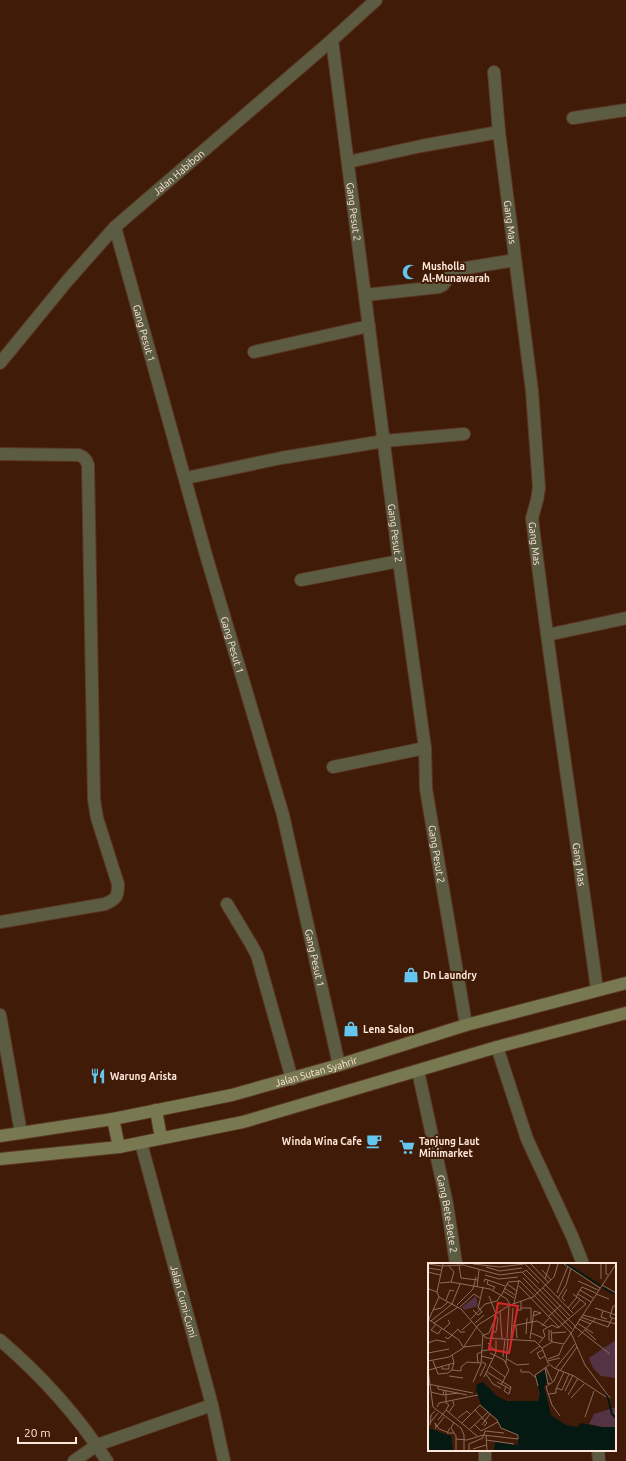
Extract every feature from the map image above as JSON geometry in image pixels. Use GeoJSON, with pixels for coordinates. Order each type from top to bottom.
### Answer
{"type":"FeatureCollection","features":[{"type":"Feature","properties":{"kind":"street","name":"Jalan Habibon"},"geometry":{"type":"LineString","coordinates":[[0,363],[68,280],[115,227],[332,40],[376,0]]}},
{"type":"Feature","properties":{"kind":"street","name":"Gang Pesut 2"},"geometry":{"type":"LineString","coordinates":[[332,40],[399,561],[425,748],[426,789],[466,1025]]}},
{"type":"Feature","properties":{"kind":"street","name":"Gang Mas"},"geometry":{"type":"LineString","coordinates":[[494,72],[499,132],[532,391],[539,488],[532,518],[597,990]]}},
{"type":"Feature","properties":{"kind":"street"},"geometry":{"type":"LineString","coordinates":[[573,118],[626,110]]}},
{"type":"Feature","properties":{"kind":"street"},"geometry":{"type":"LineString","coordinates":[[348,162],[421,146],[499,132]]}},
{"type":"Feature","properties":{"kind":"street","name":"Gang Pesut 1"},"geometry":{"type":"LineString","coordinates":[[115,227],[148,350],[186,478],[206,555],[284,815],[339,1065]]}},
{"type":"Feature","properties":{"kind":"street"},"geometry":{"type":"LineString","coordinates":[[365,295],[439,287],[443,285],[454,270],[515,260]]}},
{"type":"Feature","properties":{"kind":"street"},"geometry":{"type":"LineString","coordinates":[[254,352],[369,326]]}},
{"type":"Feature","properties":{"kind":"street"},"geometry":{"type":"LineString","coordinates":[[186,478],[281,458],[384,441],[464,434]]}},
{"type":"Feature","properties":{"kind":"street"},"geometry":{"type":"LineString","coordinates":[[0,454],[79,455],[86,460],[88,465],[94,799],[97,818],[118,884],[118,895],[113,901],[105,904],[0,922]]}},
{"type":"Feature","properties":{"kind":"street"},"geometry":{"type":"LineString","coordinates":[[301,580],[399,561]]}},
{"type":"Feature","properties":{"kind":"street"},"geometry":{"type":"LineString","coordinates":[[547,635],[626,618]]}},
{"type":"Feature","properties":{"kind":"street"},"geometry":{"type":"LineString","coordinates":[[333,767],[425,748]]}},
{"type":"Feature","properties":{"kind":"street"},"geometry":{"type":"LineString","coordinates":[[227,904],[252,944],[257,955],[292,1079]]}},
{"type":"Feature","properties":{"kind":"street","name":"Jalan Sutan Syahrir"},"geometry":{"type":"LineString","coordinates":[[0,1136],[113,1119],[232,1095],[339,1065],[466,1025],[626,983]]}},
{"type":"Feature","properties":{"kind":"street"},"geometry":{"type":"LineString","coordinates":[[0,1159],[119,1147],[243,1122],[497,1047],[626,1013]]}},
{"type":"Feature","properties":{"kind":"street"},"geometry":{"type":"LineString","coordinates":[[0,1015],[21,1133]]}},
{"type":"Feature","properties":{"kind":"street"},"geometry":{"type":"LineString","coordinates":[[497,1047],[527,1139],[572,1236],[583,1263]]}},
{"type":"Feature","properties":{"kind":"street","name":"Gang Bete-Bete 2"},"geometry":{"type":"LineString","coordinates":[[418,1070],[448,1204],[456,1263]]}},
{"type":"Feature","properties":{"kind":"street"},"geometry":{"type":"LineString","coordinates":[[156,1110],[161,1138]]}},
{"type":"Feature","properties":{"kind":"street"},"geometry":{"type":"LineString","coordinates":[[113,1119],[119,1147]]}},
{"type":"Feature","properties":{"kind":"street","name":"Jalan Cumi-Cumi"},"geometry":{"type":"LineString","coordinates":[[141,1143],[212,1405],[224,1461]]}},
{"type":"Feature","properties":{"kind":"street"},"geometry":{"type":"LineString","coordinates":[[0,1340],[42,1378],[97,1445],[107,1461]]}},
{"type":"Feature","properties":{"kind":"street"},"geometry":{"type":"LineString","coordinates":[[74,1461],[97,1445],[212,1405]]}},
{"type":"Feature","properties":{"kind":"place","name":"Musholla Al-Munawarah"},"geometry":{"type":"Point","coordinates":[410,272]}},
{"type":"Feature","properties":{"kind":"place","name":"Dn Laundry"},"geometry":{"type":"Point","coordinates":[411,975]}},
{"type":"Feature","properties":{"kind":"place","name":"Lena Salon"},"geometry":{"type":"Point","coordinates":[351,1029]}},
{"type":"Feature","properties":{"kind":"place","name":"Warung Arista"},"geometry":{"type":"Point","coordinates":[98,1076]}},
{"type":"Feature","properties":{"kind":"place","name":"Winda Wina Cafe"},"geometry":{"type":"Point","coordinates":[374,1141]}},
{"type":"Feature","properties":{"kind":"place","name":"Tanjung Laut Minimarket"},"geometry":{"type":"Point","coordinates":[407,1147]}}]}
